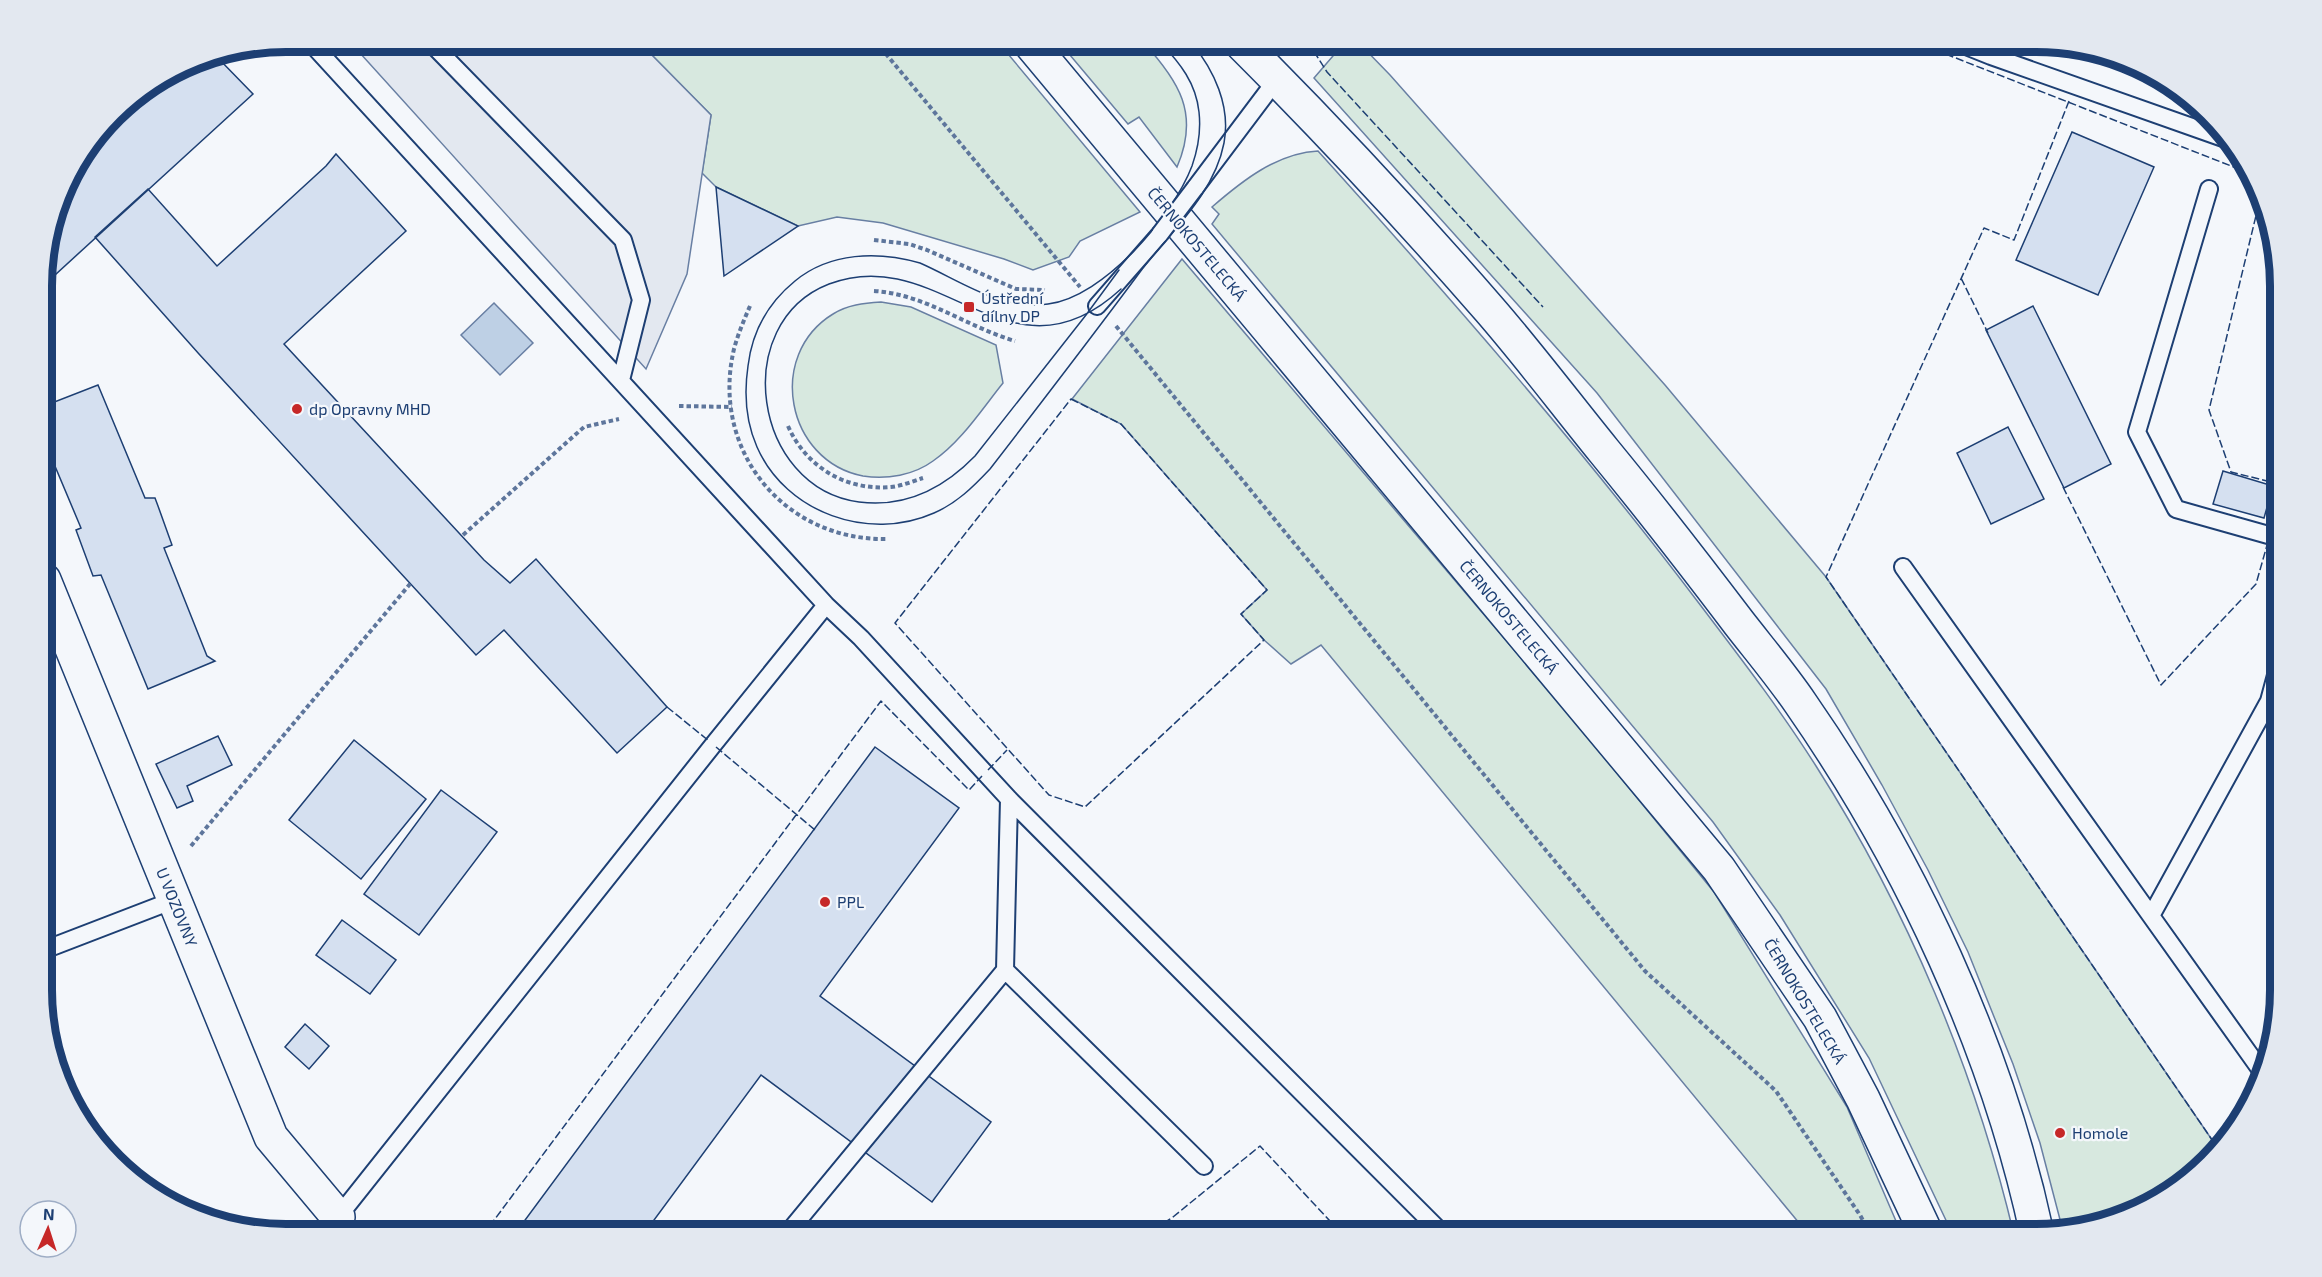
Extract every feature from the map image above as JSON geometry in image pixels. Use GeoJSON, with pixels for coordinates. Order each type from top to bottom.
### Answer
{"type":"FeatureCollection","features":[{"type":"Feature","properties":{"kind":"main road","name":"ČERNOKOSTELECKÁ"},"geometry":{"type":"LineString","coordinates":[[1037,52],[1719,869],[1820,1018],[1863,1099],[1922,1224]]}},
{"type":"Feature","properties":{"kind":"main road"},"geometry":{"type":"LineString","coordinates":[[1255,55],[1362,168],[1491,312],[1670,532],[1806,712],[1845,770],[1931,930],[1993,1076],[2014,1142],[2034,1224]]}},
{"type":"Feature","properties":{"kind":"main road","name":"U VOZOVNY"},"geometry":{"type":"LineString","coordinates":[[52,600],[271,1137],[327,1224]]}},
{"type":"Feature","properties":{"kind":"lane"},"geometry":{"type":"LineString","coordinates":[[319,52],[826,605],[861,638],[1009,799],[1433,1224]]}},
{"type":"Feature","properties":{"kind":"lane"},"geometry":{"type":"LineString","coordinates":[[440,52],[622,240],[641,300],[621,380]]}},
{"type":"Feature","properties":{"kind":"lane"},"geometry":{"type":"LineString","coordinates":[[1982,52],[2213,134]]}},
{"type":"Feature","properties":{"kind":"lane"},"geometry":{"type":"LineString","coordinates":[[1097,306],[1160,234],[1195,188],[1255,55]]}},
{"type":"Feature","properties":{"kind":"lane"},"geometry":{"type":"LineString","coordinates":[[2209,189],[2137,432],[2176,508],[2270,535]]}},
{"type":"Feature","properties":{"kind":"lane"},"geometry":{"type":"LineString","coordinates":[[1903,567],[2257,1065]]}},
{"type":"Feature","properties":{"kind":"lane"},"geometry":{"type":"LineString","coordinates":[[330,1224],[826,605]]}},
{"type":"Feature","properties":{"kind":"lane"},"geometry":{"type":"LineString","coordinates":[[2151,916],[2270,698]]}},
{"type":"Feature","properties":{"kind":"lane"},"geometry":{"type":"LineString","coordinates":[[795,1224],[1005,970],[1009,799]]}},
{"type":"Feature","properties":{"kind":"lane"},"geometry":{"type":"LineString","coordinates":[[52,947],[174,900]]}},
{"type":"Feature","properties":{"kind":"lane"},"geometry":{"type":"LineString","coordinates":[[1005,970],[1204,1166]]}},
{"type":"Feature","properties":{"kind":"path"},"geometry":{"type":"LineString","coordinates":[[884,52],[1084,291]]}},
{"type":"Feature","properties":{"kind":"path"},"geometry":{"type":"LineString","coordinates":[[874,240],[909,244],[927,250],[1016,289],[1045,290]]}},
{"type":"Feature","properties":{"kind":"path"},"geometry":{"type":"LineString","coordinates":[[874,291],[895,293],[918,300],[993,334],[1015,341]]}},
{"type":"Feature","properties":{"kind":"path"},"geometry":{"type":"LineString","coordinates":[[750,306],[740,328],[734,350],[730,392],[740,444],[747,461],[765,486],[784,504],[809,521],[838,534],[868,540],[886,539]]}},
{"type":"Feature","properties":{"kind":"path"},"geometry":{"type":"LineString","coordinates":[[1097,306],[1123,333],[1645,971],[1776,1091],[1865,1224]]}},
{"type":"Feature","properties":{"kind":"path"},"geometry":{"type":"LineString","coordinates":[[463,535],[584,427],[685,405],[732,407]]}},
{"type":"Feature","properties":{"kind":"path"},"geometry":{"type":"LineString","coordinates":[[788,426],[800,446],[817,465],[852,484],[893,486],[923,478]]}},
{"type":"Feature","properties":{"kind":"path"},"geometry":{"type":"LineString","coordinates":[[185,854],[410,584]]}},
{"type":"Feature","properties":{"kind":"shaded area"},"geometry":{"type":"Polygon","coordinates":[[[359,52],[649,52],[711,115],[687,274],[646,369],[359,52]]]}},
{"type":"Feature","properties":{"kind":"shaded area"},"geometry":{"type":"Polygon","coordinates":[[[649,52],[1006,52],[1140,212],[1080,241],[1069,257],[1033,270],[1004,259],[883,223],[837,217],[798,226],[716,187],[702,173],[711,115],[649,52]]]}},
{"type":"Feature","properties":{"kind":"shaded area"},"geometry":{"type":"Polygon","coordinates":[[[1067,52],[1152,52],[1156,56],[1176,85],[1186,114],[1184,148],[1177,167],[1139,117],[1128,124],[1067,52]]]}},
{"type":"Feature","properties":{"kind":"shaded area"},"geometry":{"type":"Polygon","coordinates":[[[1336,52],[1368,52],[1665,385],[1826,577],[2214,1142],[2178,1176],[2125,1207],[2096,1217],[2061,1223],[2040,1143],[2013,1064],[1968,952],[1928,870],[1826,689],[1597,393],[1314,78],[1336,52]]]}},
{"type":"Feature","properties":{"kind":"shaded area"},"geometry":{"type":"Polygon","coordinates":[[[1318,151],[1465,316],[1560,429],[1653,544],[1744,663],[1816,766],[1880,876],[1934,992],[1979,1112],[2011,1224],[1948,1224],[1869,1058],[1780,915],[1713,822],[1212,224],[1219,214],[1212,207],[1235,188],[1274,163],[1303,153],[1318,151]]]}},
{"type":"Feature","properties":{"kind":"shaded area"},"geometry":{"type":"Polygon","coordinates":[[[1182,259],[1576,723],[1714,892],[1847,1107],[1897,1224],[1800,1224],[1321,645],[1291,664],[1264,640],[1241,614],[1267,590],[1121,424],[1072,399],[1182,259]]]}},
{"type":"Feature","properties":{"kind":"shaded area"},"geometry":{"type":"Polygon","coordinates":[[[881,302],[911,307],[996,345],[1003,383],[971,425],[943,453],[917,470],[881,477],[863,476],[837,466],[816,450],[802,429],[794,405],[793,379],[799,354],[812,332],[844,308],[881,302]]]}},
{"type":"Feature","properties":{"kind":"water"},"geometry":{"type":"Polygon","coordinates":[[[494,303],[533,343],[500,375],[461,335],[494,303]]]}},
{"type":"Feature","properties":{"kind":"building"},"geometry":{"type":"Polygon","coordinates":[[[221,62],[253,94],[53,277],[60,226],[70,197],[92,157],[121,121],[144,101],[170,84],[197,70],[221,62]]]}},
{"type":"Feature","properties":{"kind":"building"},"geometry":{"type":"Polygon","coordinates":[[[2072,132],[2154,167],[2098,295],[2016,260],[2072,132]]]}},
{"type":"Feature","properties":{"kind":"building","name":"dp Opravny MHD"},"geometry":{"type":"Polygon","coordinates":[[[336,154],[406,231],[284,344],[484,560],[510,583],[536,559],[667,707],[617,753],[504,630],[476,655],[199,354],[95,237],[148,189],[217,266],[326,166],[336,154]]]}},
{"type":"Feature","properties":{"kind":"building"},"geometry":{"type":"Polygon","coordinates":[[[716,187],[798,226],[724,276],[716,187]]]}},
{"type":"Feature","properties":{"kind":"building"},"geometry":{"type":"Polygon","coordinates":[[[2033,306],[2111,464],[2064,488],[1986,330],[2033,306]]]}},
{"type":"Feature","properties":{"kind":"building"},"geometry":{"type":"Polygon","coordinates":[[[98,385],[145,498],[155,498],[172,545],[164,548],[207,656],[215,661],[148,689],[101,575],[93,576],[76,530],[81,528],[52,459],[52,403],[98,385]]]}},
{"type":"Feature","properties":{"kind":"building"},"geometry":{"type":"Polygon","coordinates":[[[2008,427],[2044,499],[1991,524],[1957,453],[2008,427]]]}},
{"type":"Feature","properties":{"kind":"building"},"geometry":{"type":"Polygon","coordinates":[[[2223,471],[2270,485],[2270,497],[2264,518],[2213,504],[2223,471]]]}},
{"type":"Feature","properties":{"kind":"building"},"geometry":{"type":"Polygon","coordinates":[[[218,736],[232,765],[187,786],[193,801],[177,808],[156,764],[218,736]]]}},
{"type":"Feature","properties":{"kind":"building"},"geometry":{"type":"Polygon","coordinates":[[[354,740],[426,799],[361,879],[289,820],[354,740]]]}},
{"type":"Feature","properties":{"kind":"building","name":"PPL"},"geometry":{"type":"Polygon","coordinates":[[[875,747],[959,808],[820,996],[991,1122],[932,1202],[761,1075],[651,1224],[522,1224],[875,747]]]}},
{"type":"Feature","properties":{"kind":"building"},"geometry":{"type":"Polygon","coordinates":[[[441,790],[497,832],[419,935],[364,894],[441,790]]]}},
{"type":"Feature","properties":{"kind":"building"},"geometry":{"type":"Polygon","coordinates":[[[342,920],[396,960],[370,994],[316,955],[342,920]]]}},
{"type":"Feature","properties":{"kind":"building"},"geometry":{"type":"Polygon","coordinates":[[[305,1024],[329,1046],[309,1069],[285,1047],[305,1024]]]}},
{"type":"Feature","properties":{"kind":"tram line"},"geometry":{"type":"LineString","coordinates":[[1169,52],[1186,74],[1197,102],[1200,119],[1194,160],[1183,186],[1153,230],[1134,251],[1091,287],[1069,298],[1048,304],[1014,303],[982,293],[920,263],[871,256],[839,259],[823,264],[795,281],[777,299],[763,319],[753,341],[748,366],[746,397],[750,428],[757,447],[770,470],[788,489],[809,505],[832,516],[857,522],[883,524],[909,521],[942,509],[964,494],[990,469],[1140,272],[1190,212],[1211,179],[1224,143],[1225,116],[1219,89],[1198,52]]}},
{"type":"Feature","properties":{"kind":"tram line"},"geometry":{"type":"LineString","coordinates":[[1119,270],[1086,315],[975,456],[950,478],[923,494],[908,499],[876,503],[859,502],[823,490],[796,468],[777,437],[767,402],[767,366],[777,333],[797,304],[829,284],[869,276],[906,281],[1009,321],[1044,326],[1081,317],[1121,289]]}},
{"type":"Feature","properties":{"kind":"fence"},"geometry":{"type":"LineString","coordinates":[[1314,52],[1327,72],[1543,307]]}},
{"type":"Feature","properties":{"kind":"fence"},"geometry":{"type":"LineString","coordinates":[[1940,52],[2237,168]]}},
{"type":"Feature","properties":{"kind":"fence"},"geometry":{"type":"LineString","coordinates":[[2069,101],[2014,240],[1984,228],[1826,577],[2214,1142]]}},
{"type":"Feature","properties":{"kind":"fence"},"geometry":{"type":"LineString","coordinates":[[2257,212],[2209,410],[2231,472],[2270,482]]}},
{"type":"Feature","properties":{"kind":"fence"},"geometry":{"type":"LineString","coordinates":[[1961,278],[1988,333]]}},
{"type":"Feature","properties":{"kind":"fence"},"geometry":{"type":"LineString","coordinates":[[1071,399],[1121,424],[1267,590],[1241,614],[1264,640],[1085,807],[1049,795],[895,623],[1071,399]]}},
{"type":"Feature","properties":{"kind":"fence"},"geometry":{"type":"LineString","coordinates":[[2063,487],[2161,685],[2256,584],[2270,535]]}},
{"type":"Feature","properties":{"kind":"fence"},"geometry":{"type":"LineString","coordinates":[[491,1224],[881,701],[969,790],[982,776]]}},
{"type":"Feature","properties":{"kind":"fence"},"geometry":{"type":"LineString","coordinates":[[667,707],[709,741]]}},
{"type":"Feature","properties":{"kind":"fence"},"geometry":{"type":"LineString","coordinates":[[716,747],[815,830]]}},
{"type":"Feature","properties":{"kind":"fence"},"geometry":{"type":"LineString","coordinates":[[988,770],[1007,750]]}},
{"type":"Feature","properties":{"kind":"fence"},"geometry":{"type":"LineString","coordinates":[[1162,1224],[1260,1146],[1333,1224]]}},
{"type":"Feature","properties":{"kind":"place","name":"Ústřední dílny DP"},"geometry":{"type":"Point","coordinates":[969,307]}},
{"type":"Feature","properties":{"kind":"place","name":"dp Opravny MHD"},"geometry":{"type":"Point","coordinates":[297,409]}},
{"type":"Feature","properties":{"kind":"place","name":"PPL"},"geometry":{"type":"Point","coordinates":[825,902]}},
{"type":"Feature","properties":{"kind":"place","name":"Homole"},"geometry":{"type":"Point","coordinates":[2060,1133]}}]}
